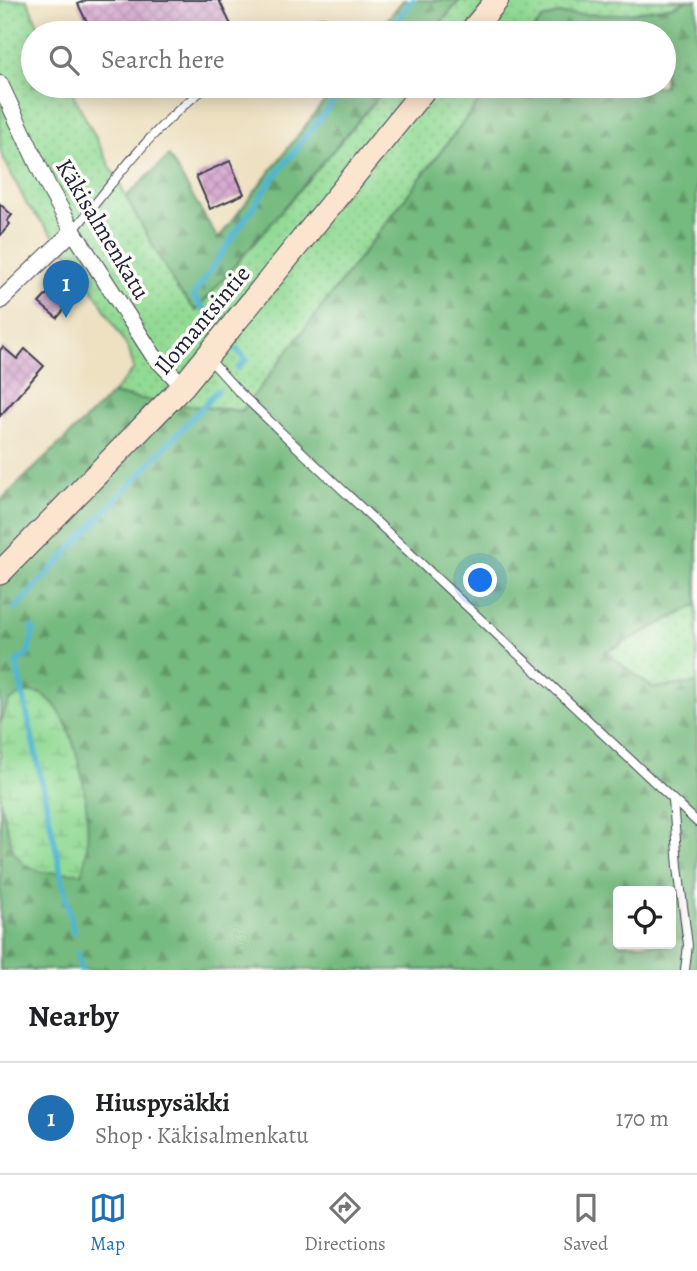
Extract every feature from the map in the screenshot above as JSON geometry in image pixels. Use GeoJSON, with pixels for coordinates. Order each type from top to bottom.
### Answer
{"type":"FeatureCollection","features":[{"type":"Feature","properties":{"kind":"main road"},"geometry":{"type":"LineString","coordinates":[[480,21],[497,0]]}},
{"type":"Feature","properties":{"kind":"main road","name":"Ilomantsintie"},"geometry":{"type":"LineString","coordinates":[[0,573],[183,386],[417,98]]}},
{"type":"Feature","properties":{"kind":"street","name":"Käkisalmenkatu"},"geometry":{"type":"LineString","coordinates":[[0,84],[48,186],[74,231],[153,355],[183,386]]}},
{"type":"Feature","properties":{"kind":"street"},"geometry":{"type":"LineString","coordinates":[[0,301],[74,231]]}},
{"type":"Feature","properties":{"kind":"lane"},"geometry":{"type":"LineString","coordinates":[[74,231],[148,139],[191,98]]}},
{"type":"Feature","properties":{"kind":"lane"},"geometry":{"type":"LineString","coordinates":[[206,357],[282,433],[697,822]]}},
{"type":"Feature","properties":{"kind":"lane"},"geometry":{"type":"LineString","coordinates":[[673,800],[688,945],[685,970]]}},
{"type":"Feature","properties":{"kind":"green space"},"geometry":{"type":"Polygon","coordinates":[[[0,0],[27,0],[37,21],[21,21],[21,98],[75,98],[177,288],[196,311],[378,98],[411,98],[163,403],[112,394],[134,369],[129,350],[77,263],[27,205],[0,151],[0,0]]]}},
{"type":"Feature","properties":{"kind":"green space"},"geometry":{"type":"Polygon","coordinates":[[[403,0],[460,0],[442,21],[386,21],[403,0]]]}},
{"type":"Feature","properties":{"kind":"green space"},"geometry":{"type":"Polygon","coordinates":[[[460,0],[490,0],[473,21],[442,21],[460,0]]]}},
{"type":"Feature","properties":{"kind":"green space"},"geometry":{"type":"Polygon","coordinates":[[[504,0],[687,0],[674,6],[617,15],[557,14],[540,21],[486,21],[504,0]]]}},
{"type":"Feature","properties":{"kind":"green space"},"geometry":{"type":"Polygon","coordinates":[[[697,0],[697,605],[605,652],[653,688],[697,683],[697,970],[0,970],[0,501],[112,394],[170,404],[242,411],[482,98],[676,98],[676,21],[540,21],[557,14],[617,15],[697,0]]]}},
{"type":"Feature","properties":{"kind":"green space"},"geometry":{"type":"Polygon","coordinates":[[[327,98],[378,98],[196,311],[177,289],[126,197],[169,156],[218,239],[327,98]]]}},
{"type":"Feature","properties":{"kind":"green space"},"geometry":{"type":"Polygon","coordinates":[[[423,98],[482,98],[242,411],[170,404],[423,98]]]}},
{"type":"Feature","properties":{"kind":"green space"},"geometry":{"type":"Polygon","coordinates":[[[697,605],[697,683],[653,688],[605,652],[697,605]]]}},
{"type":"Feature","properties":{"kind":"green space"},"geometry":{"type":"Polygon","coordinates":[[[24,693],[40,693],[53,703],[73,742],[87,812],[88,835],[82,873],[41,872],[23,864],[13,850],[0,801],[0,724],[9,701],[24,693]]]}},
{"type":"Feature","properties":{"kind":"building"},"geometry":{"type":"Polygon","coordinates":[[[86,0],[219,0],[229,21],[86,21],[78,4],[86,0]]]}},
{"type":"Feature","properties":{"kind":"building"},"geometry":{"type":"Polygon","coordinates":[[[230,161],[244,194],[210,209],[196,176],[230,161]]]}},
{"type":"Feature","properties":{"kind":"building"},"geometry":{"type":"Polygon","coordinates":[[[0,204],[12,215],[7,221],[10,224],[0,236],[0,204]]]}},
{"type":"Feature","properties":{"kind":"building"},"geometry":{"type":"Polygon","coordinates":[[[53,288],[70,303],[57,318],[39,303],[53,288]]]}},
{"type":"Feature","properties":{"kind":"building"},"geometry":{"type":"Polygon","coordinates":[[[3,347],[17,359],[25,349],[44,366],[0,416],[0,350],[3,347]]]}},
{"type":"Feature","properties":{"kind":"waterway"},"geometry":{"type":"LineString","coordinates":[[396,21],[413,0]]}},
{"type":"Feature","properties":{"kind":"waterway"},"geometry":{"type":"LineString","coordinates":[[214,321],[193,296],[268,185],[337,98]]}},
{"type":"Feature","properties":{"kind":"waterway"},"geometry":{"type":"LineString","coordinates":[[236,348],[246,360],[238,368]]}},
{"type":"Feature","properties":{"kind":"waterway"},"geometry":{"type":"LineString","coordinates":[[15,609],[217,391]]}},
{"type":"Feature","properties":{"kind":"waterway"},"geometry":{"type":"LineString","coordinates":[[31,628],[34,631],[27,655],[16,662],[74,933]]}},
{"type":"Feature","properties":{"kind":"waterway"},"geometry":{"type":"LineString","coordinates":[[78,953],[81,970]]}},
{"type":"Feature","properties":{"kind":"place","name":"Hiuspysäkki"},"geometry":{"type":"Point","coordinates":[66,318]}}]}
